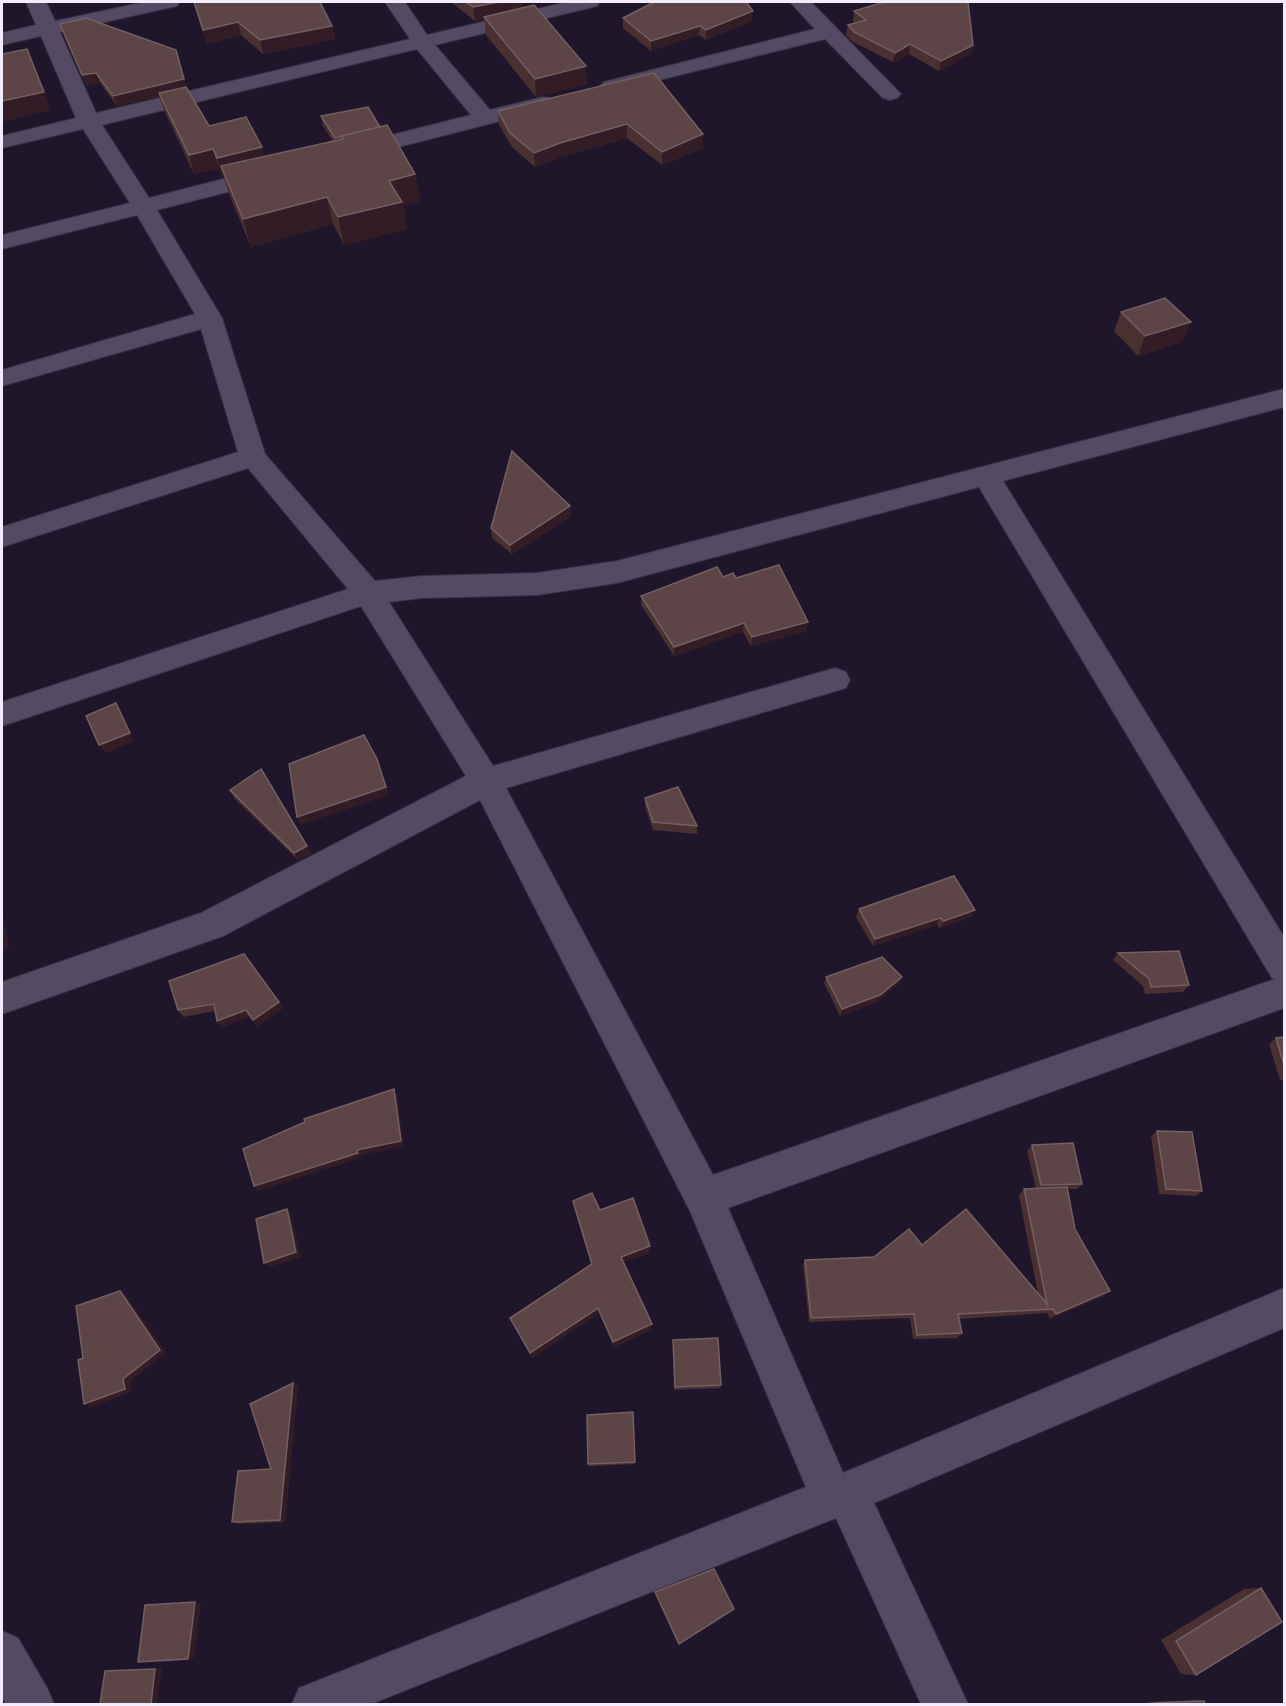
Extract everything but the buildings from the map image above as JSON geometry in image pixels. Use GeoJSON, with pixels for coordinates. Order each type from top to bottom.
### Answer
{"type":"FeatureCollection","features":[{"type":"Feature","properties":{"kind":"street"},"geometry":{"type":"LineString","coordinates":[[36,2],[89,122],[144,207],[210,318],[253,457],[368,593],[486,780],[704,1197],[840,1496],[945,1704]]}},
{"type":"Feature","properties":{"kind":"street"},"geometry":{"type":"LineString","coordinates":[[2,39],[170,2]]}},
{"type":"Feature","properties":{"kind":"street"},"geometry":{"type":"LineString","coordinates":[[395,2],[423,43],[484,117]]}},
{"type":"Feature","properties":{"kind":"street"},"geometry":{"type":"LineString","coordinates":[[2,142],[590,2]]}},
{"type":"Feature","properties":{"kind":"street"},"geometry":{"type":"LineString","coordinates":[[800,2],[827,32],[890,93]]}},
{"type":"Feature","properties":{"kind":"street"},"geometry":{"type":"LineString","coordinates":[[587,92],[827,32]]}},
{"type":"Feature","properties":{"kind":"street"},"geometry":{"type":"LineString","coordinates":[[337,156],[564,97]]}},
{"type":"Feature","properties":{"kind":"street"},"geometry":{"type":"LineString","coordinates":[[2,242],[291,168]]}},
{"type":"Feature","properties":{"kind":"street"},"geometry":{"type":"LineString","coordinates":[[2,378],[210,318]]}},
{"type":"Feature","properties":{"kind":"street"},"geometry":{"type":"LineString","coordinates":[[2,714],[368,593],[422,587],[537,584],[617,572],[1284,398]]}},
{"type":"Feature","properties":{"kind":"street"},"geometry":{"type":"LineString","coordinates":[[2,537],[253,457]]}},
{"type":"Feature","properties":{"kind":"street"},"geometry":{"type":"LineString","coordinates":[[986,476],[1284,967]]}},
{"type":"Feature","properties":{"kind":"street"},"geometry":{"type":"LineString","coordinates":[[2,998],[211,925],[486,780],[835,680]]}},
{"type":"Feature","properties":{"kind":"street"},"geometry":{"type":"LineString","coordinates":[[704,1197],[1284,992]]}},
{"type":"Feature","properties":{"kind":"street"},"geometry":{"type":"LineString","coordinates":[[315,1704],[840,1496],[1284,1308]]}},
{"type":"Feature","properties":{"kind":"street"},"geometry":{"type":"LineString","coordinates":[[2,1654],[31,1704]]}}]}
